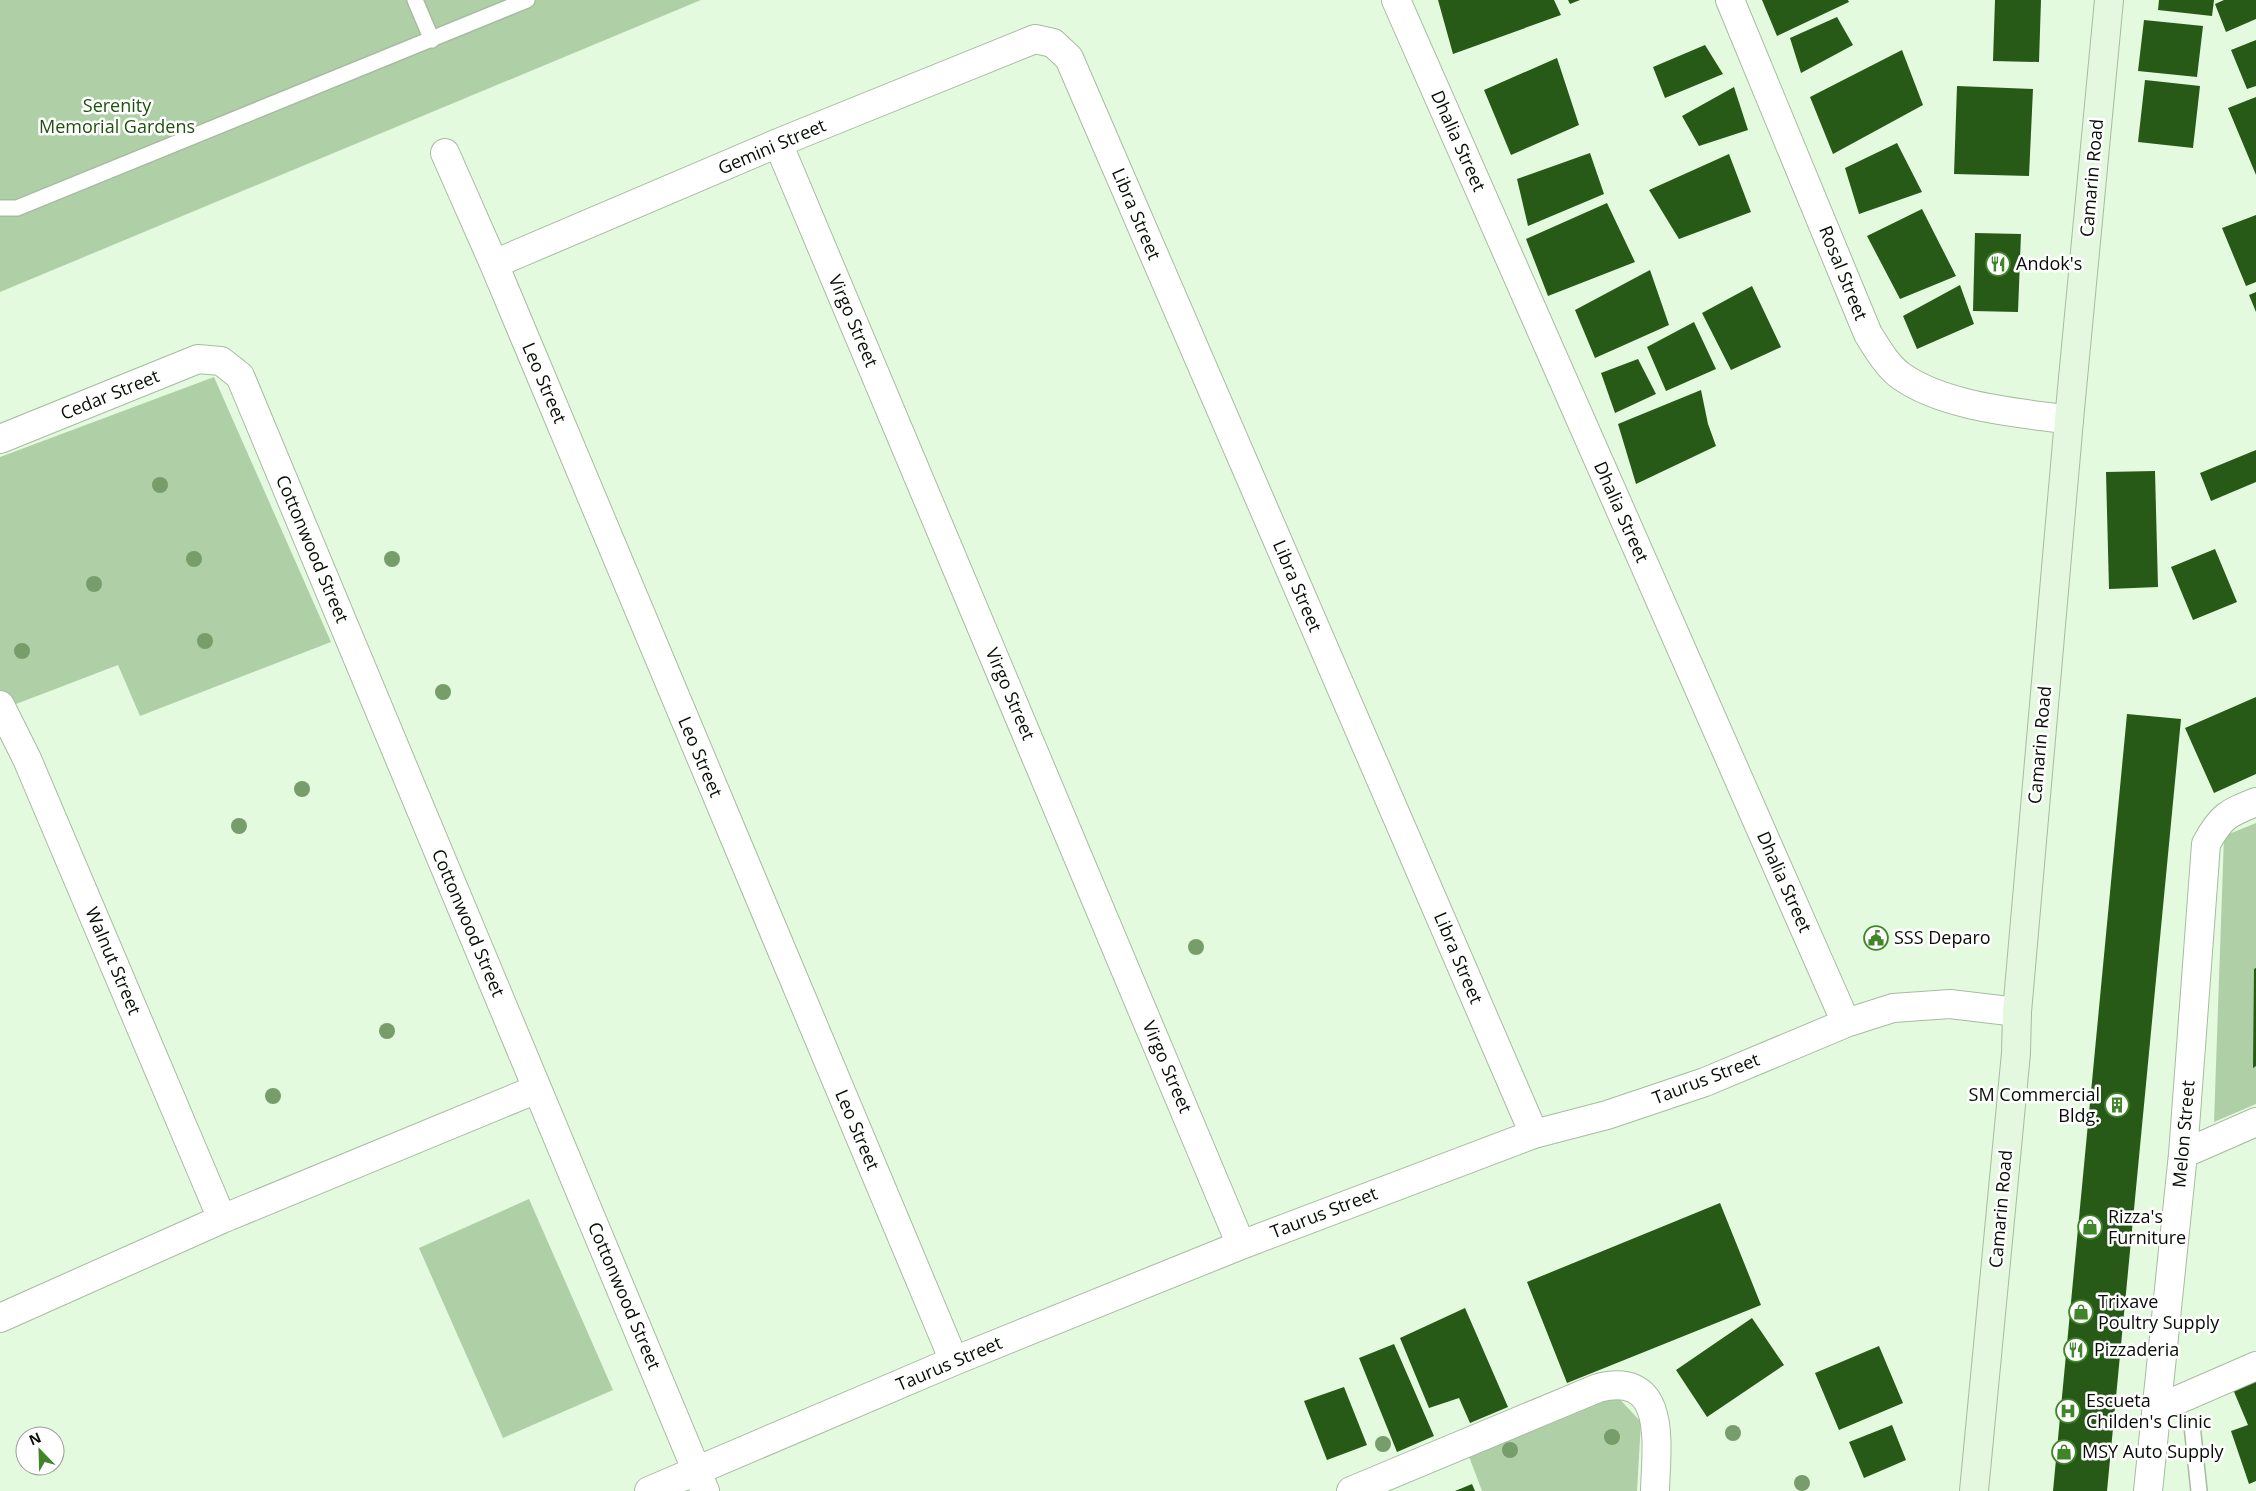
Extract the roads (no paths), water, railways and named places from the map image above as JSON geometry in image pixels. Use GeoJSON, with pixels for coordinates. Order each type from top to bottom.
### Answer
{"type":"FeatureCollection","features":[{"type":"Feature","properties":{"kind":"main road","name":"Camarin Road"},"geometry":{"type":"LineString","coordinates":[[1974,1491],[2015,1063],[2017,1012],[2069,420],[2109,0]]}},
{"type":"Feature","properties":{"kind":"street","name":"Dhalia Street"},"geometry":{"type":"LineString","coordinates":[[1396,0],[1846,1023]]}},
{"type":"Feature","properties":{"kind":"street","name":"Rosal Street"},"geometry":{"type":"LineString","coordinates":[[1730,0],[1868,334],[1882,355],[1900,375],[1923,389],[1986,407],[2069,420]]}},
{"type":"Feature","properties":{"kind":"street","name":"Gemini Street"},"geometry":{"type":"LineString","coordinates":[[494,264],[778,144],[1035,39],[1053,43]]}},
{"type":"Feature","properties":{"kind":"street","name":"Libra Street"},"geometry":{"type":"LineString","coordinates":[[1053,43],[1069,58],[1534,1134]]}},
{"type":"Feature","properties":{"kind":"street","name":"Virgo Street"},"geometry":{"type":"LineString","coordinates":[[778,144],[1241,1245]]}},
{"type":"Feature","properties":{"kind":"street","name":"Leo Street"},"geometry":{"type":"LineString","coordinates":[[446,153],[954,1361]]}},
{"type":"Feature","properties":{"kind":"street","name":"Cedar Street"},"geometry":{"type":"LineString","coordinates":[[0,439],[198,359],[221,361]]}},
{"type":"Feature","properties":{"kind":"street","name":"Cottonwood Street"},"geometry":{"type":"LineString","coordinates":[[221,361],[240,376],[701,1481]]}},
{"type":"Feature","properties":{"kind":"street","name":"Walnut Street"},"geometry":{"type":"LineString","coordinates":[[0,705],[27,759],[222,1219]]}},
{"type":"Feature","properties":{"kind":"street","name":"Melon Street"},"geometry":{"type":"LineString","coordinates":[[2148,1491],[2183,1154],[2206,844],[2214,828],[2228,813],[2256,802]]}},
{"type":"Feature","properties":{"kind":"street","name":"Taurus Street"},"geometry":{"type":"LineString","coordinates":[[649,1491],[701,1481],[954,1361],[1241,1245],[1534,1134],[1607,1115],[1705,1082],[1846,1023],[1893,1008],[1950,1004],[2017,1012]]}},
{"type":"Feature","properties":{"kind":"street"},"geometry":{"type":"LineString","coordinates":[[0,1318],[222,1219],[537,1089]]}},
{"type":"Feature","properties":{"kind":"street"},"geometry":{"type":"LineString","coordinates":[[2183,1154],[2256,1122]]}},
{"type":"Feature","properties":{"kind":"street"},"geometry":{"type":"LineString","coordinates":[[2157,1409],[2256,1366]]}},
{"type":"Feature","properties":{"kind":"street"},"geometry":{"type":"LineString","coordinates":[[1351,1491],[1598,1388],[1614,1384],[1632,1387],[1646,1398],[1654,1414],[1657,1430],[1655,1491]]}},
{"type":"Feature","properties":{"kind":"lane"},"geometry":{"type":"LineString","coordinates":[[415,0],[432,40]]}},
{"type":"Feature","properties":{"kind":"lane"},"geometry":{"type":"LineString","coordinates":[[0,208],[18,208],[527,0]]}},
{"type":"Feature","properties":{"kind":"lane"},"geometry":{"type":"LineString","coordinates":[[2192,1425],[2199,1491]]}},
{"type":"Feature","properties":{"kind":"place","name":"Andok's"},"geometry":{"type":"Point","coordinates":[1998,264]}},
{"type":"Feature","properties":{"kind":"place","name":"SSS Deparo"},"geometry":{"type":"Point","coordinates":[1876,938]}},
{"type":"Feature","properties":{"kind":"place","name":"SM Commercial Bldg."},"geometry":{"type":"Point","coordinates":[2117,1105]}},
{"type":"Feature","properties":{"kind":"place","name":"Rizza's Furniture"},"geometry":{"type":"Point","coordinates":[2090,1227]}},
{"type":"Feature","properties":{"kind":"place","name":"Trixave Poultry Supply"},"geometry":{"type":"Point","coordinates":[2081,1312]}},
{"type":"Feature","properties":{"kind":"place","name":"Pizzaderia"},"geometry":{"type":"Point","coordinates":[2076,1350]}},
{"type":"Feature","properties":{"kind":"place","name":"Escueta Childen's Clinic"},"geometry":{"type":"Point","coordinates":[2068,1411]}},
{"type":"Feature","properties":{"kind":"place","name":"MSY Auto Supply"},"geometry":{"type":"Point","coordinates":[2064,1452]}},
{"type":"Feature","properties":{"kind":"park label","name":"Serenity Memorial Gardens"},"geometry":{"type":"Point","coordinates":[117,116]}}]}
